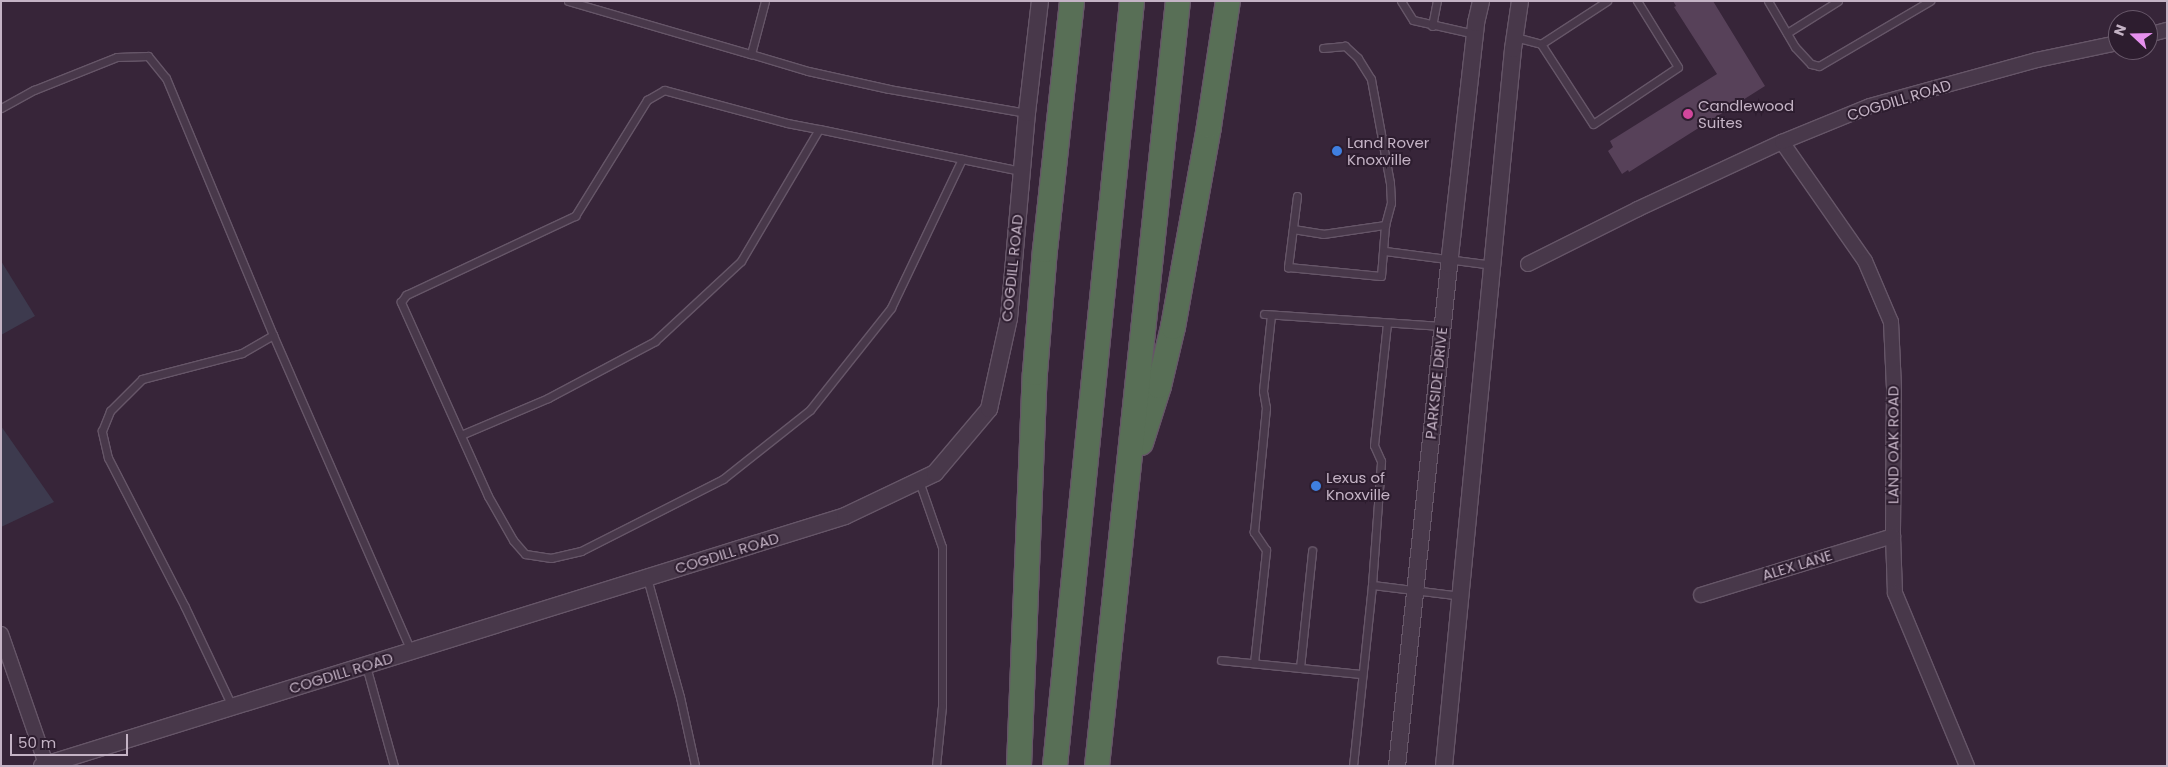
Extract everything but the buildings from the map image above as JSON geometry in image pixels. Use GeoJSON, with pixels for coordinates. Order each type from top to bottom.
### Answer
{"type":"FeatureCollection","features":[{"type":"Feature","properties":{"kind":"highway"},"geometry":{"type":"LineString","coordinates":[[1019,766],[1043,184],[1057,1]]}},
{"type":"Feature","properties":{"kind":"highway"},"geometry":{"type":"LineString","coordinates":[[1034,373],[1045,250],[1072,1]]}},
{"type":"Feature","properties":{"kind":"highway"},"geometry":{"type":"LineString","coordinates":[[1055,766],[1132,1]]}},
{"type":"Feature","properties":{"kind":"highway"},"geometry":{"type":"LineString","coordinates":[[1098,766],[1178,1]]}},
{"type":"Feature","properties":{"kind":"highway"},"geometry":{"type":"LineString","coordinates":[[1125,495],[1159,386],[1174,327],[1209,126],[1228,1]]}},
{"type":"Feature","properties":{"kind":"street","name":"COGDILL ROAD"},"geometry":{"type":"LineString","coordinates":[[44,765],[845,516],[936,473],[989,409],[1009,318],[1027,113],[1040,1]]}},
{"type":"Feature","properties":{"kind":"street","name":"PARKSIDE DRIVE"},"geometry":{"type":"LineString","coordinates":[[1397,766],[1449,261],[1475,34],[1481,1]]}},
{"type":"Feature","properties":{"kind":"street"},"geometry":{"type":"LineString","coordinates":[[1444,766],[1494,265],[1514,37],[1520,1]]}},
{"type":"Feature","properties":{"kind":"street","name":"COGDILL ROAD"},"geometry":{"type":"LineString","coordinates":[[1528,264],[1638,208],[1782,142],[1870,106],[2037,60],[2108,45]]}},
{"type":"Feature","properties":{"kind":"street","name":"LAND OAK ROAD"},"geometry":{"type":"LineString","coordinates":[[1782,142],[1865,261],[1891,322],[1894,389],[1892,536],[1895,593],[1967,766]]}},
{"type":"Feature","properties":{"kind":"street","name":"ALEX LANE"},"geometry":{"type":"LineString","coordinates":[[1701,595],[1892,536]]}},
{"type":"Feature","properties":{"kind":"street"},"geometry":{"type":"LineString","coordinates":[[1,634],[44,765]]}},
{"type":"Feature","properties":{"kind":"lane"},"geometry":{"type":"LineString","coordinates":[[568,1],[808,71],[889,89],[1027,113]]}},
{"type":"Feature","properties":{"kind":"lane"},"geometry":{"type":"LineString","coordinates":[[750,54],[765,1]]}},
{"type":"Feature","properties":{"kind":"lane"},"geometry":{"type":"LineString","coordinates":[[1401,1],[1413,20],[1432,26],[1475,34]]}},
{"type":"Feature","properties":{"kind":"lane"},"geometry":{"type":"LineString","coordinates":[[1432,26],[1437,1]]}},
{"type":"Feature","properties":{"kind":"lane"},"geometry":{"type":"LineString","coordinates":[[1541,44],[1607,1]]}},
{"type":"Feature","properties":{"kind":"lane"},"geometry":{"type":"LineString","coordinates":[[1514,37],[1541,44],[1593,124],[1678,67],[1637,1]]}},
{"type":"Feature","properties":{"kind":"lane"},"geometry":{"type":"LineString","coordinates":[[1768,1],[1796,47],[1811,64],[1819,66],[1930,1]]}},
{"type":"Feature","properties":{"kind":"lane"},"geometry":{"type":"LineString","coordinates":[[1787,33],[1838,1]]}},
{"type":"Feature","properties":{"kind":"lane"},"geometry":{"type":"LineString","coordinates":[[1297,196],[1288,267],[1381,276],[1385,225],[1391,203],[1390,183],[1371,79],[1358,58],[1345,46],[1323,48]]}},
{"type":"Feature","properties":{"kind":"lane"},"geometry":{"type":"LineString","coordinates":[[1,108],[34,90],[117,57],[148,56],[166,78],[273,335],[411,651]]}},
{"type":"Feature","properties":{"kind":"lane"},"geometry":{"type":"LineString","coordinates":[[962,159],[891,308],[810,410],[723,479],[581,551],[552,558],[525,554],[513,540],[488,496],[401,302],[406,295],[574,216],[647,100],[664,90],[819,129],[1022,171]]}},
{"type":"Feature","properties":{"kind":"lane"},"geometry":{"type":"LineString","coordinates":[[461,435],[548,398],[655,341],[741,261],[819,129]]}},
{"type":"Feature","properties":{"kind":"lane"},"geometry":{"type":"LineString","coordinates":[[1293,229],[1323,234],[1385,225]]}},
{"type":"Feature","properties":{"kind":"lane"},"geometry":{"type":"LineString","coordinates":[[1384,251],[1449,261],[1494,265]]}},
{"type":"Feature","properties":{"kind":"lane"},"geometry":{"type":"LineString","coordinates":[[1254,663],[1266,550],[1254,532],[1266,408],[1263,391],[1268,314],[1387,324],[1442,326]]}},
{"type":"Feature","properties":{"kind":"lane"},"geometry":{"type":"LineString","coordinates":[[1353,766],[1372,585],[1381,461],[1374,445],[1387,324]]}},
{"type":"Feature","properties":{"kind":"lane"},"geometry":{"type":"LineString","coordinates":[[232,707],[185,607],[108,458],[102,431],[110,411],[142,379],[242,353],[273,335]]}},
{"type":"Feature","properties":{"kind":"lane"},"geometry":{"type":"LineString","coordinates":[[919,481],[942,547],[942,706],[936,766]]}},
{"type":"Feature","properties":{"kind":"lane"},"geometry":{"type":"LineString","coordinates":[[1300,668],[1312,551]]}},
{"type":"Feature","properties":{"kind":"lane"},"geometry":{"type":"LineString","coordinates":[[647,578],[680,697],[694,766]]}},
{"type":"Feature","properties":{"kind":"lane"},"geometry":{"type":"LineString","coordinates":[[1372,585],[1461,596]]}},
{"type":"Feature","properties":{"kind":"lane"},"geometry":{"type":"LineString","coordinates":[[1221,660],[1362,674]]}},
{"type":"Feature","properties":{"kind":"lane"},"geometry":{"type":"LineString","coordinates":[[365,665],[394,766]]}},
{"type":"Feature","properties":{"kind":"shaded area"},"geometry":{"type":"Polygon","coordinates":[[[1,261],[35,316],[1,335],[1,261]]]}},
{"type":"Feature","properties":{"kind":"shaded area"},"geometry":{"type":"Polygon","coordinates":[[[1,426],[54,502],[1,527],[1,426]]]}},
{"type":"Feature","properties":{"kind":"place","name":"Candlewood Suites"},"geometry":{"type":"Point","coordinates":[1688,114]}},
{"type":"Feature","properties":{"kind":"place","name":"Land Rover Knoxville"},"geometry":{"type":"Point","coordinates":[1337,151]}},
{"type":"Feature","properties":{"kind":"place","name":"Lexus of Knoxville"},"geometry":{"type":"Point","coordinates":[1316,486]}}]}
